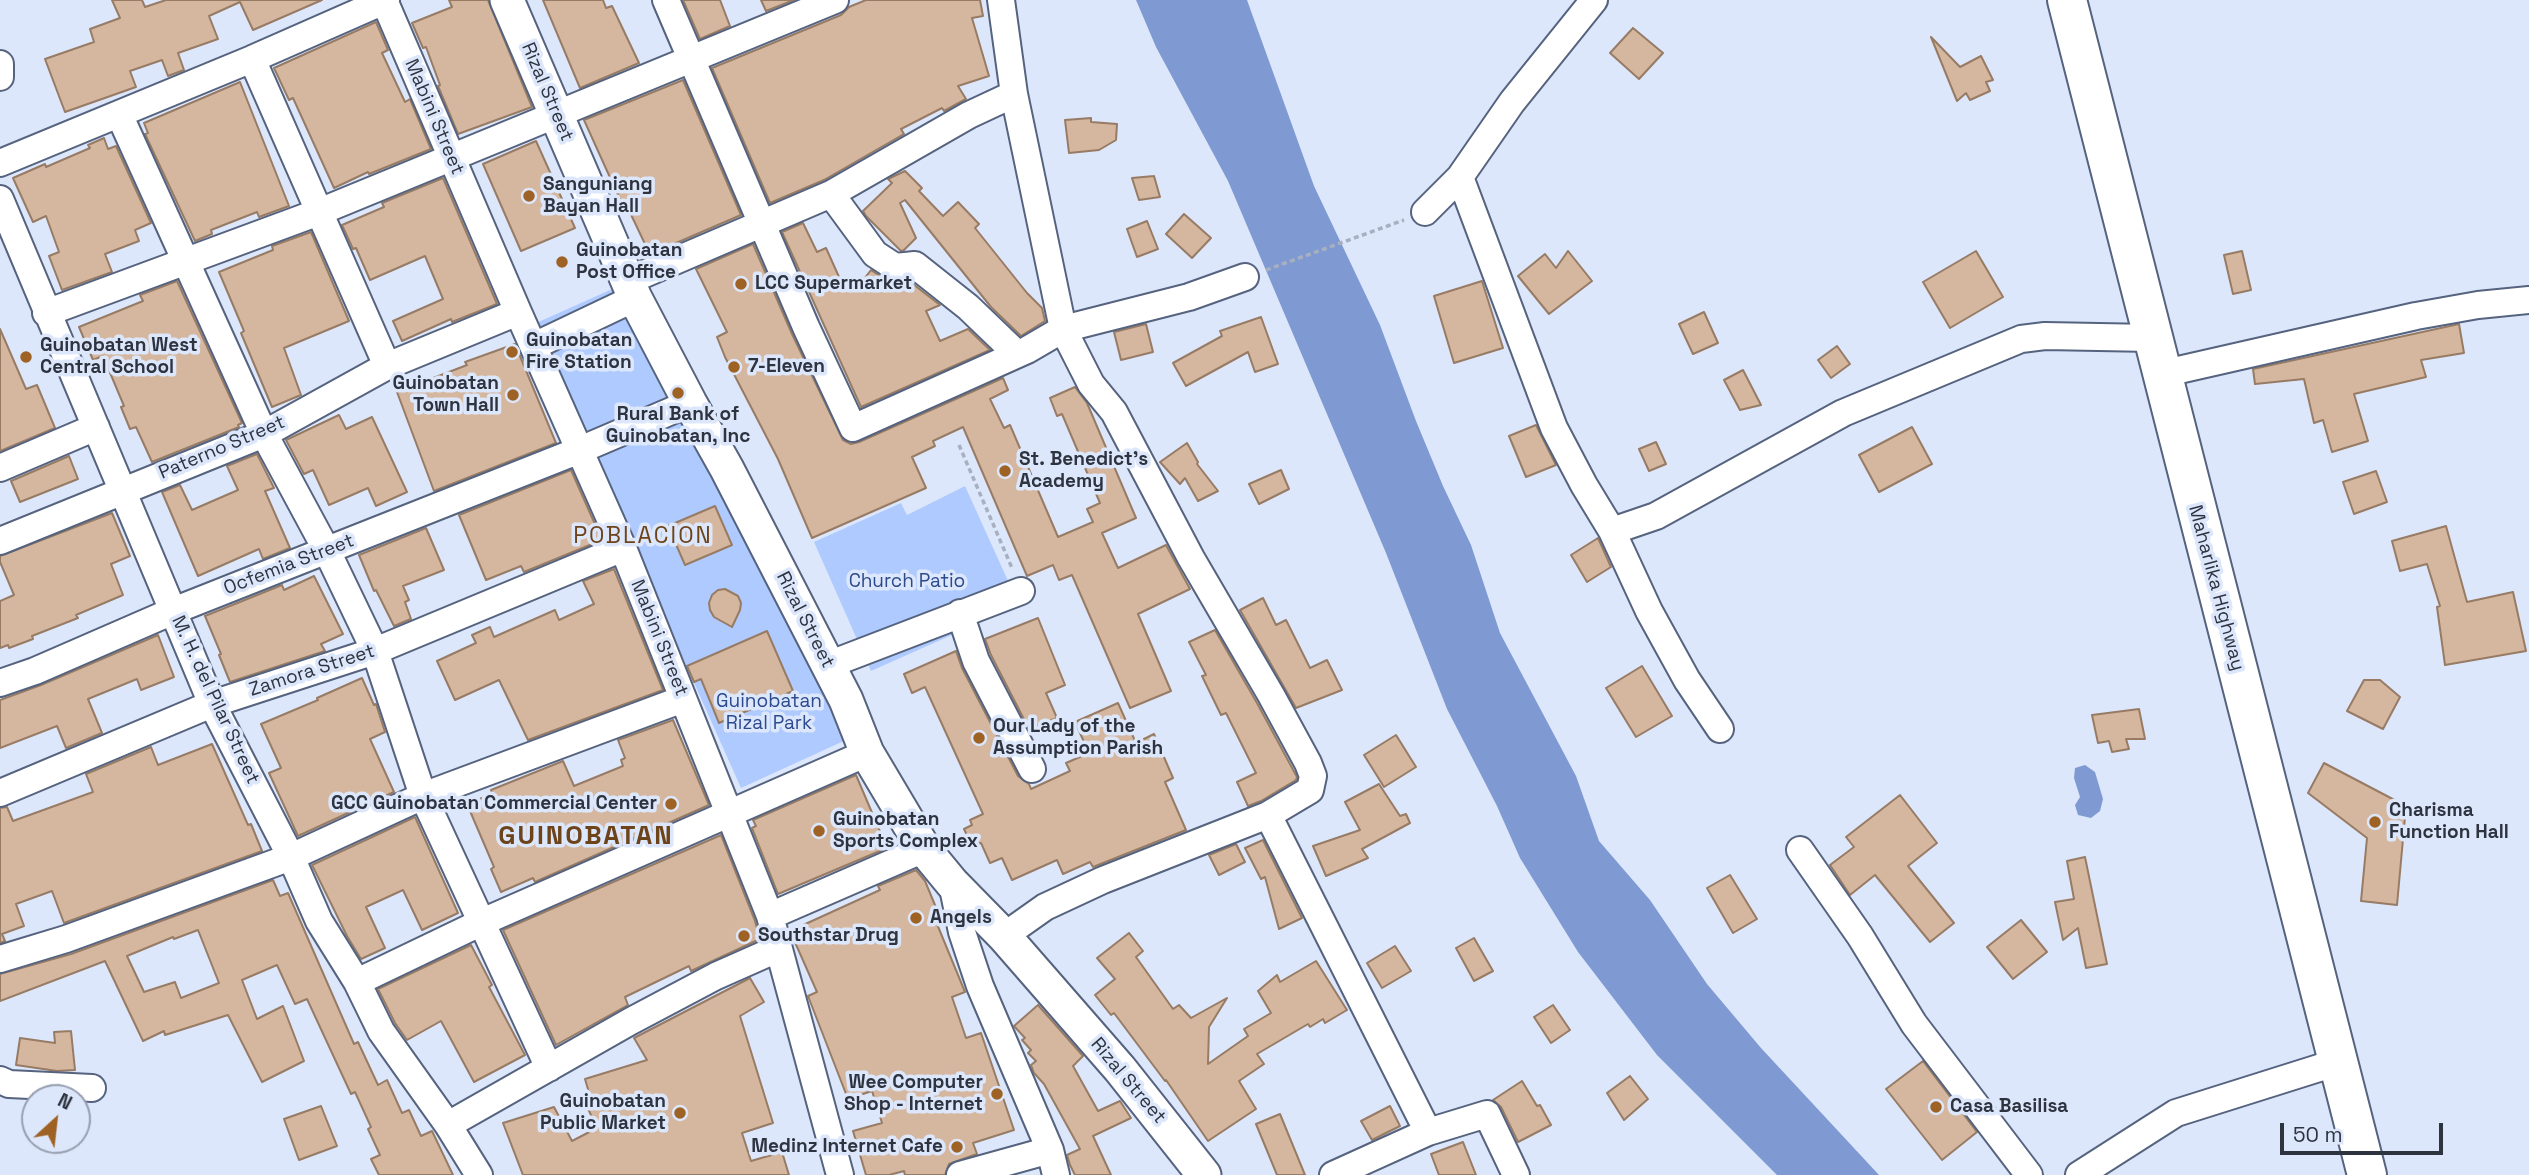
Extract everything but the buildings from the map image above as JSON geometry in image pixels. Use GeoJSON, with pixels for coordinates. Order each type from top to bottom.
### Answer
{"type":"FeatureCollection","features":[{"type":"Feature","properties":{"kind":"highway","name":"Maharlika Highway"},"geometry":{"type":"LineString","coordinates":[[2067,0],[2367,1175]]}},
{"type":"Feature","properties":{"kind":"main road","name":"Rizal Street"},"geometry":{"type":"LineString","coordinates":[[507,0],[631,290],[846,700],[867,753],[924,849],[1120,1069],[1204,1175]]}},
{"type":"Feature","properties":{"kind":"street"},"geometry":{"type":"LineString","coordinates":[[0,163],[252,59],[385,0]]}},
{"type":"Feature","properties":{"kind":"street","name":"Mabini Street"},"geometry":{"type":"LineString","coordinates":[[385,0],[450,157],[623,548],[770,916],[840,1175]]}},
{"type":"Feature","properties":{"kind":"street"},"geometry":{"type":"LineString","coordinates":[[666,0],[762,225],[853,428],[1027,351],[1063,329],[1189,297],[1245,277]]}},
{"type":"Feature","properties":{"kind":"street"},"geometry":{"type":"LineString","coordinates":[[46,313],[319,212],[835,0]]}},
{"type":"Feature","properties":{"kind":"street"},"geometry":{"type":"LineString","coordinates":[[1001,0],[1014,94],[1063,329],[1091,384],[1114,412],[1191,558],[1313,776],[1310,790],[1268,815],[1103,880],[1045,907],[1003,936]]}},
{"type":"Feature","properties":{"kind":"street"},"geometry":{"type":"LineString","coordinates":[[1425,212],[1460,177],[1519,93],[1594,0]]}},
{"type":"Feature","properties":{"kind":"street"},"geometry":{"type":"LineString","coordinates":[[252,59],[387,366]]}},
{"type":"Feature","properties":{"kind":"street"},"geometry":{"type":"LineString","coordinates":[[0,64],[0,77]]}},
{"type":"Feature","properties":{"kind":"street"},"geometry":{"type":"LineString","coordinates":[[534,346],[631,290],[831,194],[969,115],[1014,94]]}},
{"type":"Feature","properties":{"kind":"street"},"geometry":{"type":"LineString","coordinates":[[119,114],[264,433],[327,551],[375,651],[423,796],[549,1068]]}},
{"type":"Feature","properties":{"kind":"street"},"geometry":{"type":"LineString","coordinates":[[1460,177],[1553,428],[1612,531],[1649,611],[1687,680],[1720,729]]}},
{"type":"Feature","properties":{"kind":"street"},"geometry":{"type":"LineString","coordinates":[[831,194],[875,254],[895,267],[915,265],[968,307],[1017,354]]}},
{"type":"Feature","properties":{"kind":"street","name":"M. H. del Pilar Street"},"geometry":{"type":"LineString","coordinates":[[0,199],[212,704],[291,857],[319,921],[357,982],[381,1031],[448,1125],[479,1175]]}},
{"type":"Feature","properties":{"kind":"street"},"geometry":{"type":"LineString","coordinates":[[2161,374],[2416,316],[2478,305],[2529,300]]}},
{"type":"Feature","properties":{"kind":"street","name":"Paterno Street"},"geometry":{"type":"LineString","coordinates":[[0,541],[264,433],[387,366],[518,312]]}},
{"type":"Feature","properties":{"kind":"street"},"geometry":{"type":"LineString","coordinates":[[1612,531],[1656,516],[1843,413],[2021,339],[2045,336],[2152,338]]}},
{"type":"Feature","properties":{"kind":"street","name":"Ocfemia Street"},"geometry":{"type":"LineString","coordinates":[[0,683],[35,671],[173,611],[580,450],[690,403]]}},
{"type":"Feature","properties":{"kind":"street"},"geometry":{"type":"LineString","coordinates":[[0,468],[96,427]]}},
{"type":"Feature","properties":{"kind":"street","name":"Zamora Street"},"geometry":{"type":"LineString","coordinates":[[0,793],[212,704],[375,651],[623,548]]}},
{"type":"Feature","properties":{"kind":"street"},"geometry":{"type":"LineString","coordinates":[[828,665],[1021,591]]}},
{"type":"Feature","properties":{"kind":"street"},"geometry":{"type":"LineString","coordinates":[[960,613],[976,662],[1032,769]]}},
{"type":"Feature","properties":{"kind":"street"},"geometry":{"type":"LineString","coordinates":[[0,959],[66,939],[291,857],[423,796],[683,699]]}},
{"type":"Feature","properties":{"kind":"street"},"geometry":{"type":"LineString","coordinates":[[357,982],[480,923],[867,753]]}},
{"type":"Feature","properties":{"kind":"street"},"geometry":{"type":"LineString","coordinates":[[1268,815],[1428,1132]]}},
{"type":"Feature","properties":{"kind":"street"},"geometry":{"type":"LineString","coordinates":[[770,916],[924,849]]}},
{"type":"Feature","properties":{"kind":"street"},"geometry":{"type":"LineString","coordinates":[[1800,850],[1860,936],[1914,1024],[2029,1175]]}},
{"type":"Feature","properties":{"kind":"street"},"geometry":{"type":"LineString","coordinates":[[952,883],[962,932],[980,986],[1053,1162],[960,1175]]}},
{"type":"Feature","properties":{"kind":"street"},"geometry":{"type":"LineString","coordinates":[[448,1125],[716,976],[777,949]]}},
{"type":"Feature","properties":{"kind":"street"},"geometry":{"type":"LineString","coordinates":[[2079,1175],[2176,1113],[2338,1062]]}},
{"type":"Feature","properties":{"kind":"street"},"geometry":{"type":"LineString","coordinates":[[0,1080],[9,1084],[93,1088]]}},
{"type":"Feature","properties":{"kind":"street"},"geometry":{"type":"LineString","coordinates":[[1332,1175],[1428,1132],[1487,1114],[1516,1175]]}},
{"type":"Feature","properties":{"kind":"path"},"geometry":{"type":"LineString","coordinates":[[1245,277],[1425,212]]}},
{"type":"Feature","properties":{"kind":"path"},"geometry":{"type":"LineString","coordinates":[[959,445],[1021,591]]}},
{"type":"Feature","properties":{"kind":"green space","name":"Guinobatan Rizal Park"},"geometry":{"type":"Polygon","coordinates":[[[619,286],[846,740],[741,788],[534,324],[619,286]]]}},
{"type":"Feature","properties":{"kind":"green space","name":"Church Patio"},"geometry":{"type":"Polygon","coordinates":[[[965,486],[1019,605],[871,671],[814,542],[901,503],[907,515],[965,486]]]}},
{"type":"Feature","properties":{"kind":"shaded area"},"geometry":{"type":"Polygon","coordinates":[[[1136,0],[1247,0],[1314,186],[1380,325],[1416,421],[1471,545],[1500,633],[1576,776],[1599,841],[1650,900],[1707,984],[1761,1048],[1879,1175],[1777,1175],[1657,1055],[1578,952],[1520,858],[1497,806],[1447,709],[1386,553],[1228,181],[1156,47],[1136,0]]]}},
{"type":"Feature","properties":{"kind":"shaded area"},"geometry":{"type":"Polygon","coordinates":[[[2085,765],[2095,772],[2103,799],[2100,811],[2091,818],[2078,815],[2075,805],[2080,797],[2074,778],[2075,768],[2085,765]]]}},
{"type":"Feature","properties":{"kind":"place","name":"Sanguniang Bayan Hall"},"geometry":{"type":"Point","coordinates":[529,196]}},
{"type":"Feature","properties":{"kind":"place","name":"Guinobatan Post Office"},"geometry":{"type":"Point","coordinates":[562,262]}},
{"type":"Feature","properties":{"kind":"place","name":"LCC Supermarket"},"geometry":{"type":"Point","coordinates":[741,284]}},
{"type":"Feature","properties":{"kind":"place","name":"Guinobatan Fire Station"},"geometry":{"type":"Point","coordinates":[512,352]}},
{"type":"Feature","properties":{"kind":"place","name":"Guinobatan West Central School"},"geometry":{"type":"Point","coordinates":[26,357]}},
{"type":"Feature","properties":{"kind":"place","name":"7-Eleven"},"geometry":{"type":"Point","coordinates":[734,367]}},
{"type":"Feature","properties":{"kind":"place","name":"Rural Bank of Guinobatan, Inc"},"geometry":{"type":"Point","coordinates":[678,393]}},
{"type":"Feature","properties":{"kind":"place","name":"Guinobatan Town Hall"},"geometry":{"type":"Point","coordinates":[513,395]}},
{"type":"Feature","properties":{"kind":"place","name":"St. Benedict's Academy"},"geometry":{"type":"Point","coordinates":[1005,471]}},
{"type":"Feature","properties":{"kind":"place","name":"Our Lady of the Assumption Parish"},"geometry":{"type":"Point","coordinates":[979,738]}},
{"type":"Feature","properties":{"kind":"place","name":"GCC Guinobatan Commercial Center"},"geometry":{"type":"Point","coordinates":[671,804]}},
{"type":"Feature","properties":{"kind":"place","name":"Charisma Function Hall"},"geometry":{"type":"Point","coordinates":[2375,822]}},
{"type":"Feature","properties":{"kind":"place","name":"Guinobatan Sports Complex"},"geometry":{"type":"Point","coordinates":[819,831]}},
{"type":"Feature","properties":{"kind":"place","name":"Angels"},"geometry":{"type":"Point","coordinates":[916,918]}},
{"type":"Feature","properties":{"kind":"place","name":"Southstar Drug"},"geometry":{"type":"Point","coordinates":[744,936]}},
{"type":"Feature","properties":{"kind":"place","name":"Wee Computer Shop - Internet"},"geometry":{"type":"Point","coordinates":[997,1094]}},
{"type":"Feature","properties":{"kind":"place","name":"Casa Basilisa"},"geometry":{"type":"Point","coordinates":[1936,1107]}},
{"type":"Feature","properties":{"kind":"place","name":"Guinobatan Public Market"},"geometry":{"type":"Point","coordinates":[680,1113]}},
{"type":"Feature","properties":{"kind":"place","name":"Medinz Internet Cafe"},"geometry":{"type":"Point","coordinates":[957,1147]}},
{"type":"Feature","properties":{"kind":"district","name":"POBLACION"},"geometry":{"type":"Point","coordinates":[643,537]}},
{"type":"Feature","properties":{"kind":"district","name":"GUINOBATAN"},"geometry":{"type":"Point","coordinates":[586,837]}}]}
